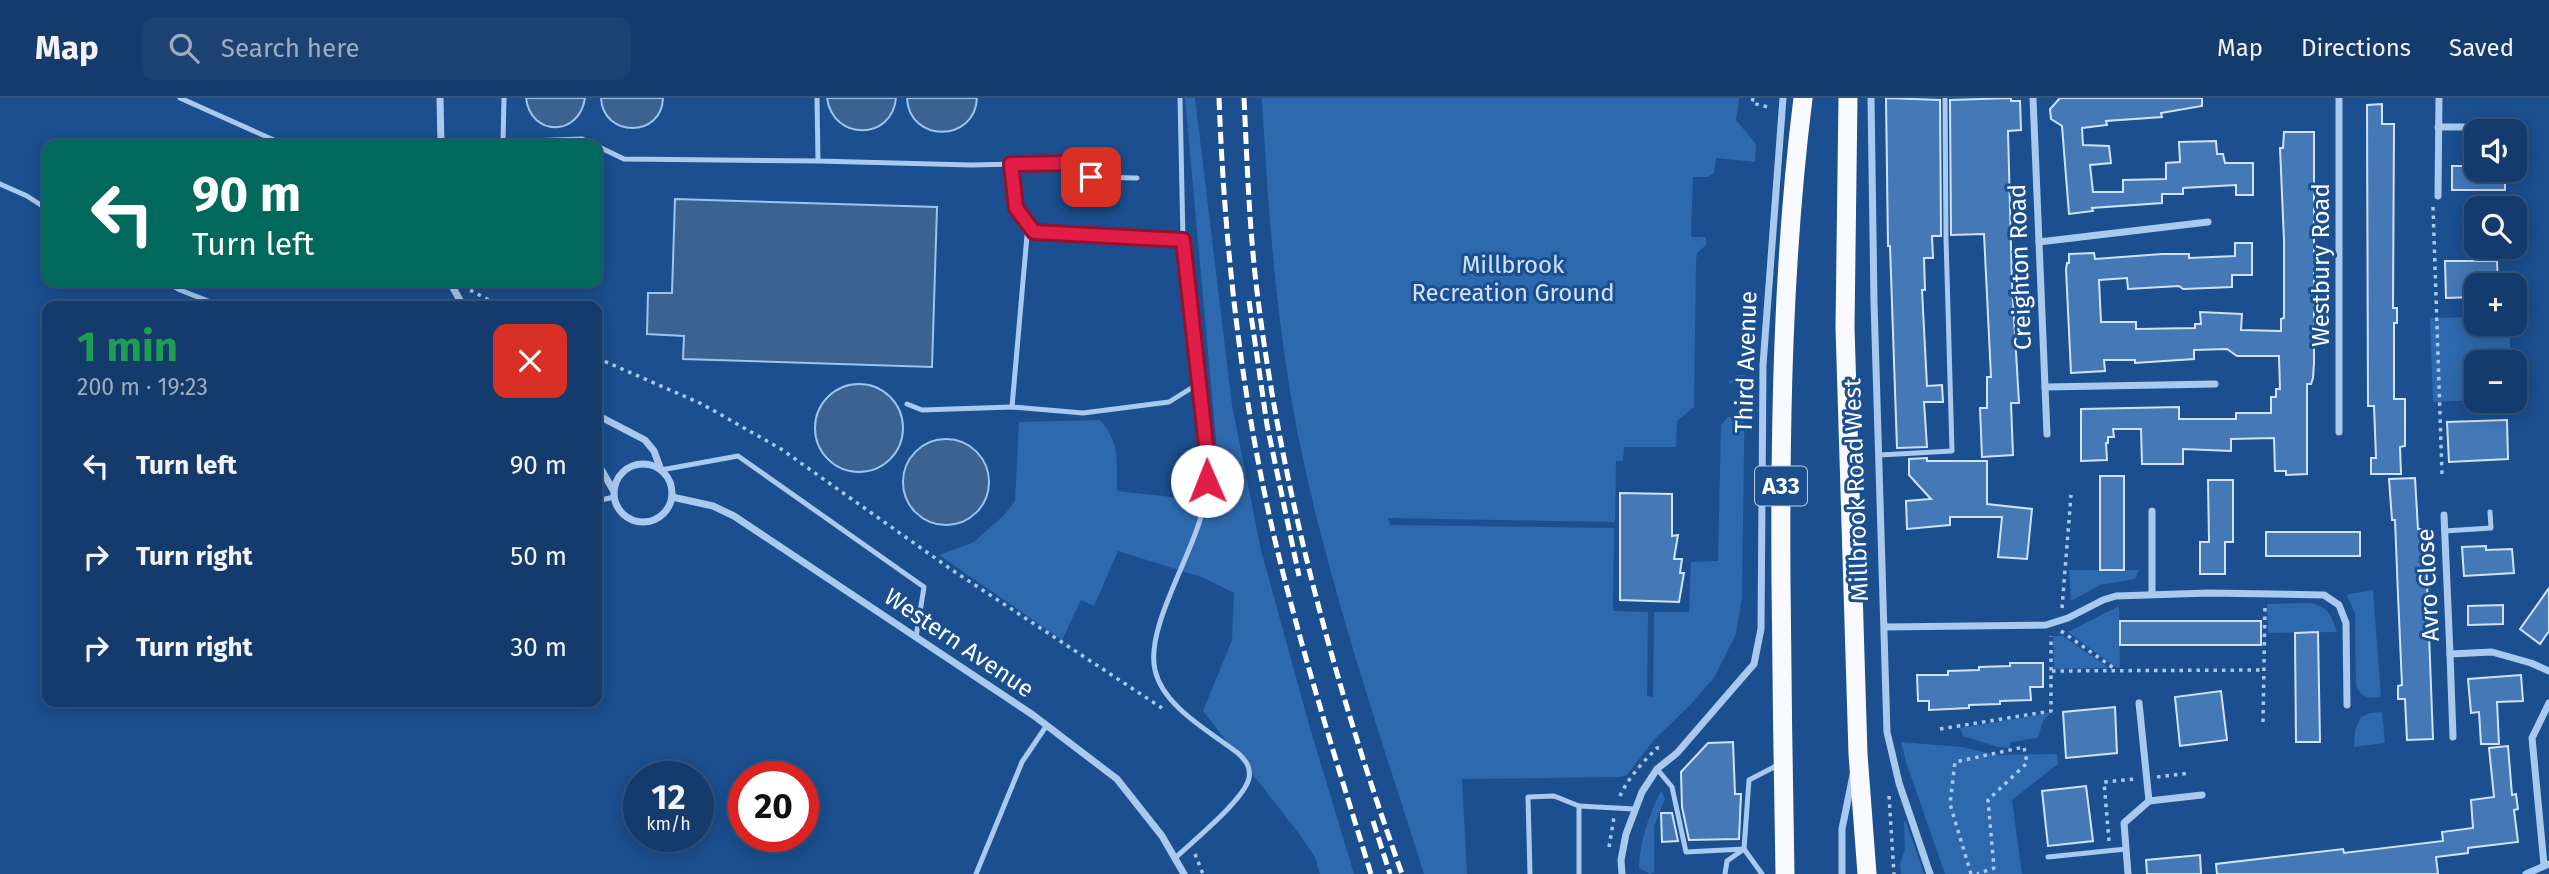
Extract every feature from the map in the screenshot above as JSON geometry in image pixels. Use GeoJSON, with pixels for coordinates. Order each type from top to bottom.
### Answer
{"type":"FeatureCollection","features":[{"type":"Feature","properties":{"kind":"highway","name":"A33"},"geometry":{"type":"LineString","coordinates":[[1785,874],[1782,764],[1782,412],[1787,285],[1803,98]]}},
{"type":"Feature","properties":{"kind":"highway","name":"Millbrook Road West"},"geometry":{"type":"LineString","coordinates":[[1848,98],[1845,327],[1858,754],[1867,874]]}},
{"type":"Feature","properties":{"kind":"street"},"geometry":{"type":"LineString","coordinates":[[440,98],[441,140]]}},
{"type":"Feature","properties":{"kind":"street","name":"Third Avenue"},"geometry":{"type":"LineString","coordinates":[[1622,874],[1621,860],[1634,809],[1657,769],[1677,753],[1729,695],[1754,664],[1758,653],[1762,596],[1764,352],[1783,98]]}},
{"type":"Feature","properties":{"kind":"street","name":"Millbrook Road West"},"geometry":{"type":"LineString","coordinates":[[1871,98],[1874,302],[1887,732],[1899,783],[1930,874]]}},
{"type":"Feature","properties":{"kind":"street","name":"Creighton Road"},"geometry":{"type":"LineString","coordinates":[[2033,98],[2047,434]]}},
{"type":"Feature","properties":{"kind":"street","name":"Westbury Road"},"geometry":{"type":"LineString","coordinates":[[2339,98],[2339,432]]}},
{"type":"Feature","properties":{"kind":"street"},"geometry":{"type":"LineString","coordinates":[[2438,196],[2439,98]]}},
{"type":"Feature","properties":{"kind":"street"},"geometry":{"type":"LineString","coordinates":[[2438,127],[2464,127]]}},
{"type":"Feature","properties":{"kind":"street"},"geometry":{"type":"LineString","coordinates":[[2039,242],[2208,222]]}},
{"type":"Feature","properties":{"kind":"street"},"geometry":{"type":"LineString","coordinates":[[2045,387],[2215,384]]}},
{"type":"Feature","properties":{"kind":"street"},"geometry":{"type":"LineString","coordinates":[[602,418],[645,440],[654,451],[671,487],[671,498],[663,514],[656,519],[638,522],[621,513],[602,472]]}},
{"type":"Feature","properties":{"kind":"street"},"geometry":{"type":"LineString","coordinates":[[614,494],[620,474],[635,465],[645,464],[661,470]]}},
{"type":"Feature","properties":{"kind":"street","name":"Western Avenue"},"geometry":{"type":"LineString","coordinates":[[671,498],[713,506],[734,516],[1047,726],[1117,779],[1162,836],[1184,874]]}},
{"type":"Feature","properties":{"kind":"street"},"geometry":{"type":"LineString","coordinates":[[2151,594],[2152,511]]}},
{"type":"Feature","properties":{"kind":"street","name":"Avro Close"},"geometry":{"type":"LineString","coordinates":[[2444,515],[2453,737]]}},
{"type":"Feature","properties":{"kind":"street"},"geometry":{"type":"LineString","coordinates":[[1885,627],[2051,624],[2116,596],[2265,593],[2325,595],[2339,605],[2346,623],[2347,705]]}},
{"type":"Feature","properties":{"kind":"street","name":"Avro Close"},"geometry":{"type":"LineString","coordinates":[[2450,653],[2492,652],[2532,663],[2549,671]]}},
{"type":"Feature","properties":{"kind":"street"},"geometry":{"type":"LineString","coordinates":[[2139,703],[2149,801]]}},
{"type":"Feature","properties":{"kind":"street"},"geometry":{"type":"LineString","coordinates":[[2526,874],[2546,865],[2532,738],[2549,703]]}},
{"type":"Feature","properties":{"kind":"street","name":"Millbrook Road West"},"geometry":{"type":"LineString","coordinates":[[1842,874],[1842,829],[1858,754]]}},
{"type":"Feature","properties":{"kind":"street"},"geometry":{"type":"LineString","coordinates":[[2128,874],[2124,823],[2149,801],[2202,795]]}},
{"type":"Feature","properties":{"kind":"lane"},"geometry":{"type":"LineString","coordinates":[[180,98],[274,140]]}},
{"type":"Feature","properties":{"kind":"lane"},"geometry":{"type":"LineString","coordinates":[[503,140],[504,98]]}},
{"type":"Feature","properties":{"kind":"lane"},"geometry":{"type":"LineString","coordinates":[[817,98],[818,161]]}},
{"type":"Feature","properties":{"kind":"lane"},"geometry":{"type":"LineString","coordinates":[[1175,858],[1242,794],[1249,778],[1249,765],[1240,754],[1171,702],[1160,687],[1154,662],[1157,632],[1203,511],[1207,462],[1183,240],[1180,98]]}},
{"type":"Feature","properties":{"kind":"lane"},"geometry":{"type":"LineString","coordinates":[[1880,455],[1952,451],[1945,98]]}},
{"type":"Feature","properties":{"kind":"lane"},"geometry":{"type":"LineString","coordinates":[[556,140],[584,140]]}},
{"type":"Feature","properties":{"kind":"lane"},"geometry":{"type":"LineString","coordinates":[[602,149],[624,159],[1075,163],[1091,177],[1137,178]]}},
{"type":"Feature","properties":{"kind":"lane"},"geometry":{"type":"LineString","coordinates":[[1011,164],[1016,208],[1034,232],[1183,240]]}},
{"type":"Feature","properties":{"kind":"lane"},"geometry":{"type":"LineString","coordinates":[[0,184],[42,206]]}},
{"type":"Feature","properties":{"kind":"lane"},"geometry":{"type":"LineString","coordinates":[[1012,407],[1027,224]]}},
{"type":"Feature","properties":{"kind":"lane"},"geometry":{"type":"LineString","coordinates":[[175,287],[208,301]]}},
{"type":"Feature","properties":{"kind":"lane"},"geometry":{"type":"LineString","coordinates":[[906,404],[922,410],[1012,407],[1083,413],[1169,402],[1198,384]]}},
{"type":"Feature","properties":{"kind":"lane"},"geometry":{"type":"LineString","coordinates":[[661,470],[738,456],[924,587],[916,636]]}},
{"type":"Feature","properties":{"kind":"lane"},"geometry":{"type":"LineString","coordinates":[[602,499],[614,494]]}},
{"type":"Feature","properties":{"kind":"lane"},"geometry":{"type":"LineString","coordinates":[[2444,531],[2491,528],[2490,512]]}},
{"type":"Feature","properties":{"kind":"lane"},"geometry":{"type":"LineString","coordinates":[[976,874],[1022,762],[1047,726]]}},
{"type":"Feature","properties":{"kind":"lane"},"geometry":{"type":"LineString","coordinates":[[1762,874],[1744,849],[1749,780],[1782,764]]}},
{"type":"Feature","properties":{"kind":"lane"},"geometry":{"type":"LineString","coordinates":[[1657,769],[1672,787],[1686,852],[1744,849]]}},
{"type":"Feature","properties":{"kind":"lane"},"geometry":{"type":"LineString","coordinates":[[1530,874],[1528,797],[1554,796],[1579,806],[1634,809]]}},
{"type":"Feature","properties":{"kind":"lane"},"geometry":{"type":"LineString","coordinates":[[1579,806],[1579,874]]}},
{"type":"Feature","properties":{"kind":"lane"},"geometry":{"type":"LineString","coordinates":[[1726,874],[1727,861],[1744,849]]}},
{"type":"Feature","properties":{"kind":"lane"},"geometry":{"type":"LineString","coordinates":[[2048,857],[2126,849]]}},
{"type":"Feature","properties":{"kind":"path"},"geometry":{"type":"LineString","coordinates":[[1753,98],[1752,103],[1769,107]]}},
{"type":"Feature","properties":{"kind":"path"},"geometry":{"type":"LineString","coordinates":[[2438,196],[2432,196],[2442,474]]}},
{"type":"Feature","properties":{"kind":"path"},"geometry":{"type":"LineString","coordinates":[[469,287],[491,301]]}},
{"type":"Feature","properties":{"kind":"path"},"geometry":{"type":"LineString","coordinates":[[602,360],[702,404],[781,449],[952,570],[1167,711]]}},
{"type":"Feature","properties":{"kind":"path"},"geometry":{"type":"LineString","coordinates":[[2062,621],[2071,495]]}},
{"type":"Feature","properties":{"kind":"path"},"geometry":{"type":"LineString","coordinates":[[2263,722],[2265,593]]}},
{"type":"Feature","properties":{"kind":"path"},"geometry":{"type":"LineString","coordinates":[[2051,624],[2115,670]]}},
{"type":"Feature","properties":{"kind":"path"},"geometry":{"type":"LineString","coordinates":[[1940,729],[2051,711],[2051,624]]}},
{"type":"Feature","properties":{"kind":"path"},"geometry":{"type":"LineString","coordinates":[[2052,671],[2263,670]]}},
{"type":"Feature","properties":{"kind":"path"},"geometry":{"type":"LineString","coordinates":[[1970,874],[1950,804],[1955,762],[2024,747],[2027,763],[1987,800],[1994,868],[1977,874]]}},
{"type":"Feature","properties":{"kind":"path"},"geometry":{"type":"LineString","coordinates":[[2110,850],[2104,782],[2191,773]]}},
{"type":"Feature","properties":{"kind":"path"},"geometry":{"type":"LineString","coordinates":[[1894,874],[1889,793],[1899,783]]}},
{"type":"Feature","properties":{"kind":"path"},"geometry":{"type":"LineString","coordinates":[[1190,844],[1203,874]]}},
{"type":"Feature","properties":{"kind":"green space"},"geometry":{"type":"Polygon","coordinates":[[[1185,98],[1195,98],[1232,405],[1261,550],[1354,874],[1320,874],[1315,857],[1297,831],[1203,711],[1232,640],[1234,593],[1204,578],[1118,551],[1094,606],[1081,600],[1062,640],[939,555],[974,542],[1004,515],[1015,501],[1019,422],[1100,420],[1114,445],[1117,491],[1181,498],[1191,501],[1194,514],[1210,516],[1216,440],[1185,98]]]}},
{"type":"Feature","properties":{"kind":"green space","name":"Millbrook Recreation Ground"},"geometry":{"type":"Polygon","coordinates":[[[1262,98],[1739,98],[1736,120],[1756,144],[1755,162],[1716,158],[1714,173],[1708,177],[1693,177],[1691,237],[1706,237],[1706,245],[1697,253],[1696,261],[1694,407],[1677,421],[1676,447],[1624,447],[1623,461],[1616,461],[1615,522],[1388,518],[1390,525],[1614,528],[1613,611],[1648,612],[1647,696],[1653,697],[1654,612],[1689,612],[1691,562],[1718,561],[1721,425],[1728,417],[1741,416],[1741,383],[1728,383],[1737,375],[1745,375],[1742,598],[1736,634],[1714,678],[1653,741],[1627,775],[1462,779],[1467,874],[1424,874],[1354,654],[1323,543],[1297,430],[1278,306],[1262,98]]]}},
{"type":"Feature","properties":{"kind":"green space"},"geometry":{"type":"Polygon","coordinates":[[[2464,317],[2464,336],[2510,336],[2510,350],[2464,350],[2464,401],[2433,402],[2430,318],[2464,317]]]}},
{"type":"Feature","properties":{"kind":"green space"},"geometry":{"type":"Polygon","coordinates":[[[2069,570],[2139,570],[2135,579],[2100,585],[2071,601],[2069,570]]]}},
{"type":"Feature","properties":{"kind":"green space"},"geometry":{"type":"Polygon","coordinates":[[[2373,590],[2381,697],[2373,698],[2363,695],[2356,686],[2355,613],[2347,596],[2373,590]]]}},
{"type":"Feature","properties":{"kind":"green space"},"geometry":{"type":"Polygon","coordinates":[[[2311,603],[2322,607],[2328,613],[2337,632],[2268,633],[2267,604],[2311,603]]]}},
{"type":"Feature","properties":{"kind":"green space"},"geometry":{"type":"Polygon","coordinates":[[[2119,606],[2120,666],[2117,668],[2068,632],[2119,606]]]}},
{"type":"Feature","properties":{"kind":"green space"},"geometry":{"type":"Polygon","coordinates":[[[2053,636],[2063,636],[2109,668],[2054,669],[2053,636]]]}},
{"type":"Feature","properties":{"kind":"green space"},"geometry":{"type":"Polygon","coordinates":[[[2382,712],[2385,743],[2354,747],[2355,730],[2361,717],[2382,712]]]}},
{"type":"Feature","properties":{"kind":"green space"},"geometry":{"type":"Polygon","coordinates":[[[2050,713],[2043,721],[2038,738],[2011,742],[2009,748],[1963,736],[1960,728],[2050,713]]]}},
{"type":"Feature","properties":{"kind":"green space"},"geometry":{"type":"Polygon","coordinates":[[[1901,742],[1962,747],[1995,755],[2057,754],[2058,764],[2012,800],[2022,874],[1945,874],[1901,742]]]}},
{"type":"Feature","properties":{"kind":"green space"},"geometry":{"type":"Polygon","coordinates":[[[1662,792],[1665,799],[1654,826],[1654,872],[1650,874],[1639,868],[1641,848],[1648,820],[1662,792]]]}},
{"type":"Feature","properties":{"kind":"green space"},"geometry":{"type":"Polygon","coordinates":[[[1904,821],[1924,874],[1901,874],[1900,864],[1905,849],[1904,821]]]}},
{"type":"Feature","properties":{"kind":"shaded area"},"geometry":{"type":"Polygon","coordinates":[[[526,98],[585,98],[581,111],[574,120],[555,127],[536,120],[526,98]]]}},
{"type":"Feature","properties":{"kind":"shaded area"},"geometry":{"type":"Polygon","coordinates":[[[601,98],[663,98],[660,111],[653,120],[632,128],[611,120],[604,111],[601,98]]]}},
{"type":"Feature","properties":{"kind":"shaded area"},"geometry":{"type":"Polygon","coordinates":[[[827,98],[896,98],[892,112],[884,122],[874,128],[862,130],[850,128],[840,122],[832,112],[827,98]]]}},
{"type":"Feature","properties":{"kind":"shaded area"},"geometry":{"type":"Polygon","coordinates":[[[907,98],[977,98],[974,113],[966,123],[954,130],[942,132],[930,130],[918,123],[911,113],[907,98]]]}},
{"type":"Feature","properties":{"kind":"shaded area"},"geometry":{"type":"Polygon","coordinates":[[[675,199],[937,207],[932,367],[683,359],[684,336],[647,334],[648,293],[672,293],[675,199]]]}},
{"type":"Feature","properties":{"kind":"shaded area"},"geometry":{"type":"Polygon","coordinates":[[[859,384],[876,388],[890,397],[899,411],[903,428],[899,445],[890,459],[876,468],[859,472],[842,468],[828,459],[819,445],[815,428],[819,411],[828,397],[842,388],[859,384]]]}},
{"type":"Feature","properties":{"kind":"shaded area"},"geometry":{"type":"Polygon","coordinates":[[[946,439],[970,446],[982,458],[989,482],[982,506],[970,518],[946,525],[922,518],[910,506],[903,482],[910,458],[922,446],[946,439]]]}},
{"type":"Feature","properties":{"kind":"building"},"geometry":{"type":"Polygon","coordinates":[[[1886,98],[1940,100],[1941,236],[1932,236],[1933,258],[1924,258],[1925,290],[1922,290],[1927,386],[1942,385],[1943,402],[1924,402],[1927,447],[1897,448],[1888,246],[1886,98]]]}},
{"type":"Feature","properties":{"kind":"building"},"geometry":{"type":"Polygon","coordinates":[[[2011,98],[2011,101],[2020,101],[2021,130],[2008,131],[2012,284],[2019,403],[2011,403],[2013,455],[1982,457],[1980,408],[1987,408],[1987,377],[1991,377],[1984,234],[1951,235],[1950,100],[2011,98]]]}},
{"type":"Feature","properties":{"kind":"building"},"geometry":{"type":"Polygon","coordinates":[[[2060,98],[2202,98],[2202,106],[2161,113],[2162,117],[2106,121],[2107,125],[2082,128],[2083,145],[2109,146],[2111,163],[2090,165],[2093,192],[2123,192],[2123,180],[2166,179],[2166,163],[2180,162],[2179,142],[2216,141],[2217,154],[2223,154],[2225,163],[2253,163],[2253,195],[2236,195],[2236,185],[2183,188],[2183,194],[2162,194],[2162,203],[2092,208],[2093,211],[2069,214],[2062,126],[2051,119],[2050,109],[2060,98]]]}},
{"type":"Feature","properties":{"kind":"building"},"geometry":{"type":"Polygon","coordinates":[[[2382,104],[2382,124],[2394,124],[2393,308],[2397,308],[2397,323],[2394,323],[2394,399],[2405,399],[2405,446],[2400,447],[2401,474],[2371,474],[2371,458],[2376,458],[2374,406],[2368,406],[2367,105],[2382,104]]]}},
{"type":"Feature","properties":{"kind":"building"},"geometry":{"type":"Polygon","coordinates":[[[2284,132],[2314,132],[2314,363],[2311,384],[2307,384],[2307,474],[2286,475],[2286,471],[2275,471],[2274,438],[2231,439],[2231,451],[2183,449],[2183,464],[2142,464],[2141,429],[2113,429],[2114,437],[2108,437],[2106,443],[2107,460],[2081,461],[2081,409],[2179,407],[2179,419],[2236,419],[2236,413],[2271,413],[2271,397],[2276,397],[2276,389],[2280,389],[2279,356],[2237,356],[2227,349],[2194,350],[2194,359],[2135,363],[2135,360],[2104,360],[2105,371],[2071,373],[2066,269],[2069,254],[2094,253],[2095,259],[2162,254],[2189,254],[2189,258],[2235,256],[2235,243],[2252,243],[2252,275],[2232,275],[2232,287],[2128,289],[2127,278],[2099,280],[2101,322],[2136,322],[2136,329],[2195,328],[2195,324],[2201,324],[2200,312],[2242,314],[2241,330],[2281,331],[2281,319],[2284,318],[2284,240],[2280,148],[2283,148],[2284,132]]]}},
{"type":"Feature","properties":{"kind":"building"},"geometry":{"type":"Polygon","coordinates":[[[2452,166],[2464,166],[2464,182],[2505,182],[2505,190],[2452,190],[2452,166]]]}},
{"type":"Feature","properties":{"kind":"building"},"geometry":{"type":"Polygon","coordinates":[[[2445,261],[2497,261],[2498,273],[2464,273],[2464,297],[2446,298],[2445,261]]]}},
{"type":"Feature","properties":{"kind":"building"},"geometry":{"type":"Polygon","coordinates":[[[2507,420],[2508,459],[2449,462],[2447,422],[2507,420]]]}},
{"type":"Feature","properties":{"kind":"building"},"geometry":{"type":"Polygon","coordinates":[[[1927,458],[1927,461],[1987,461],[1987,504],[2032,509],[2027,559],[1998,557],[2002,517],[1950,517],[1950,525],[1907,529],[1906,501],[1931,499],[1909,475],[1909,459],[1927,458]]]}},
{"type":"Feature","properties":{"kind":"building"},"geometry":{"type":"Polygon","coordinates":[[[2100,476],[2124,476],[2124,570],[2100,570],[2100,476]]]}},
{"type":"Feature","properties":{"kind":"building"},"geometry":{"type":"Polygon","coordinates":[[[2415,478],[2418,529],[2425,529],[2433,739],[2407,740],[2405,699],[2398,699],[2398,686],[2402,685],[2395,520],[2392,520],[2389,479],[2415,478]]]}},
{"type":"Feature","properties":{"kind":"building"},"geometry":{"type":"Polygon","coordinates":[[[2208,480],[2233,480],[2233,542],[2225,542],[2225,574],[2200,574],[2200,542],[2209,542],[2208,480]]]}},
{"type":"Feature","properties":{"kind":"building"},"geometry":{"type":"Polygon","coordinates":[[[1620,493],[1672,494],[1672,536],[1678,535],[1674,559],[1682,559],[1680,573],[1684,573],[1679,602],[1620,600],[1620,493]]]}},
{"type":"Feature","properties":{"kind":"building"},"geometry":{"type":"Polygon","coordinates":[[[2266,532],[2360,532],[2360,556],[2266,556],[2266,532]]]}},
{"type":"Feature","properties":{"kind":"building"},"geometry":{"type":"Polygon","coordinates":[[[2486,546],[2486,550],[2512,549],[2514,573],[2464,576],[2462,547],[2486,546]]]}},
{"type":"Feature","properties":{"kind":"building"},"geometry":{"type":"Polygon","coordinates":[[[2549,588],[2549,631],[2540,644],[2520,629],[2549,588]]]}},
{"type":"Feature","properties":{"kind":"building"},"geometry":{"type":"Polygon","coordinates":[[[2503,605],[2503,624],[2468,625],[2468,606],[2503,605]]]}},
{"type":"Feature","properties":{"kind":"building"},"geometry":{"type":"Polygon","coordinates":[[[2120,621],[2261,621],[2261,645],[2120,645],[2120,621]]]}},
{"type":"Feature","properties":{"kind":"building"},"geometry":{"type":"Polygon","coordinates":[[[2318,632],[2320,742],[2296,742],[2295,633],[2318,632]]]}},
{"type":"Feature","properties":{"kind":"building"},"geometry":{"type":"Polygon","coordinates":[[[2010,663],[2043,663],[2043,687],[2030,687],[2031,700],[1929,710],[1929,701],[1918,701],[1917,675],[1948,675],[1948,671],[2010,666],[2010,663]]]}},
{"type":"Feature","properties":{"kind":"building"},"geometry":{"type":"Polygon","coordinates":[[[2521,675],[2523,701],[2497,702],[2499,744],[2481,744],[2479,712],[2471,713],[2468,679],[2521,675]]]}},
{"type":"Feature","properties":{"kind":"building"},"geometry":{"type":"Polygon","coordinates":[[[2221,691],[2227,740],[2180,746],[2175,697],[2221,691]]]}},
{"type":"Feature","properties":{"kind":"building"},"geometry":{"type":"Polygon","coordinates":[[[2115,707],[2117,753],[2066,758],[2063,712],[2115,707]]]}},
{"type":"Feature","properties":{"kind":"building"},"geometry":{"type":"Polygon","coordinates":[[[1733,742],[1735,794],[1741,794],[1739,839],[1689,840],[1682,807],[1681,772],[1708,743],[1733,742]]]}},
{"type":"Feature","properties":{"kind":"building"},"geometry":{"type":"Polygon","coordinates":[[[2508,746],[2512,795],[2516,794],[2518,809],[2514,810],[2518,842],[2468,848],[2468,853],[2436,857],[2438,874],[2217,874],[2216,864],[2343,849],[2344,853],[2443,841],[2442,832],[2473,828],[2471,800],[2494,797],[2489,748],[2508,746]]]}},
{"type":"Feature","properties":{"kind":"building"},"geometry":{"type":"Polygon","coordinates":[[[2086,786],[2093,841],[2048,846],[2042,791],[2086,786]]]}},
{"type":"Feature","properties":{"kind":"building"},"geometry":{"type":"Polygon","coordinates":[[[1661,813],[1672,813],[1678,841],[1662,842],[1661,813]]]}},
{"type":"Feature","properties":{"kind":"building"},"geometry":{"type":"Polygon","coordinates":[[[2200,855],[2201,874],[2147,874],[2146,860],[2200,855]]]}},
{"type":"Feature","properties":{"kind":"railway"},"geometry":{"type":"LineString","coordinates":[[1219,98],[1231,276],[1247,394],[1268,511],[1292,608],[1371,874]]}},
{"type":"Feature","properties":{"kind":"railway"},"geometry":{"type":"LineString","coordinates":[[1244,98],[1256,283],[1279,434],[1312,583],[1332,657],[1402,874]]}},
{"type":"Feature","properties":{"kind":"railway"},"geometry":{"type":"LineString","coordinates":[[1249,301],[1267,425],[1299,576]]}},
{"type":"Feature","properties":{"kind":"railway"},"geometry":{"type":"LineString","coordinates":[[1373,821],[1390,874]]}},
{"type":"Feature","properties":{"kind":"route"},"geometry":{"type":"LineString","coordinates":[[1091,177],[1075,163],[1011,164],[1016,208],[1034,232],[1183,240],[1206,445],[1207,481]]}}]}
